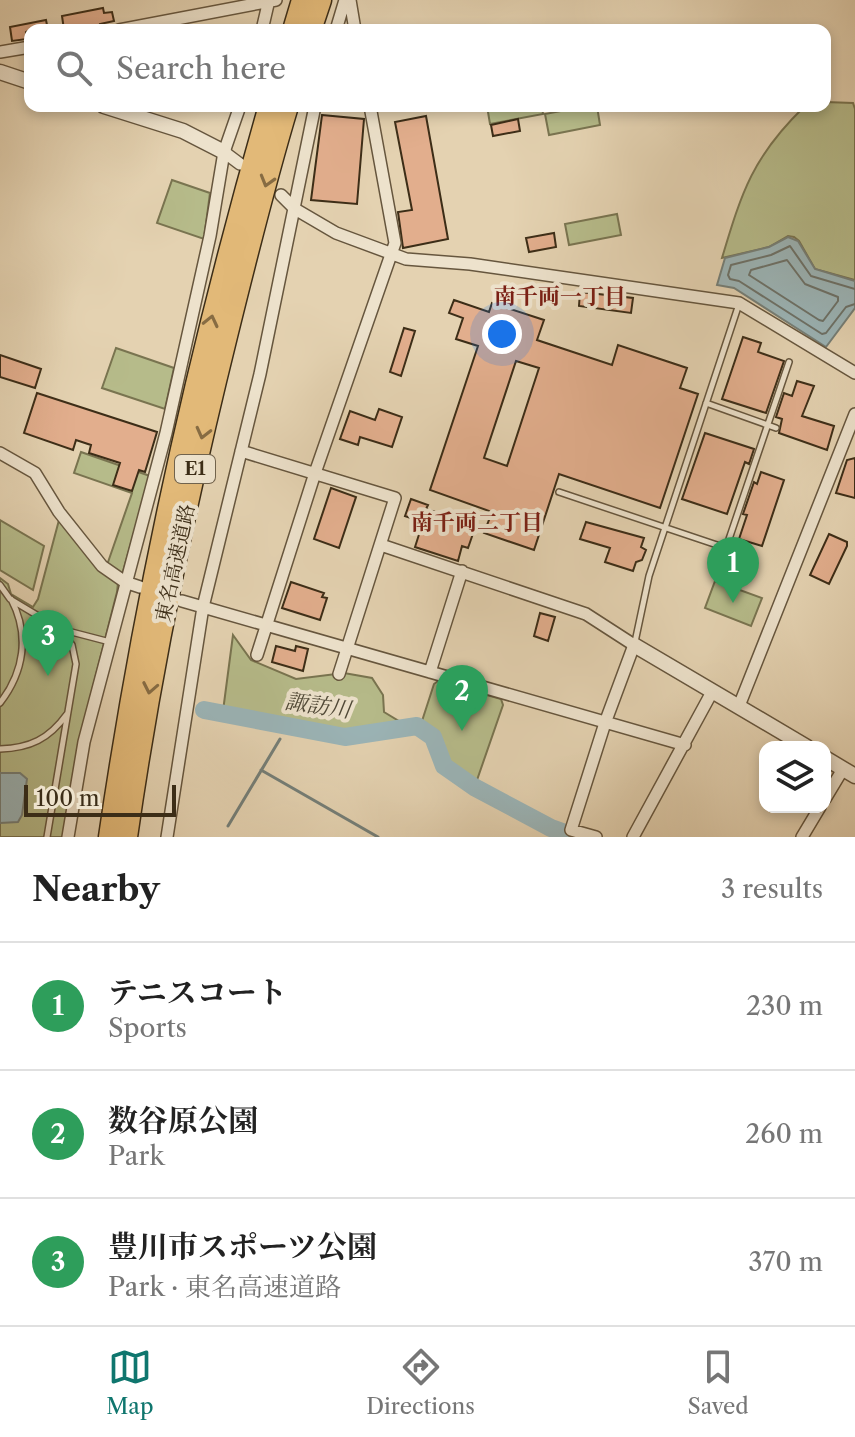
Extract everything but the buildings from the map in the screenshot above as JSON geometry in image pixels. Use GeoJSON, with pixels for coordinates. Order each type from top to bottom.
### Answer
{"type":"FeatureCollection","features":[{"type":"Feature","properties":{"kind":"highway"},"geometry":{"type":"LineString","coordinates":[[295,24],[302,0]]}},
{"type":"Feature","properties":{"kind":"highway"},"geometry":{"type":"LineString","coordinates":[[313,24],[321,0]]}},
{"type":"Feature","properties":{"kind":"highway","name":"東名高速道路"},"geometry":{"type":"LineString","coordinates":[[109,837],[128,709],[166,517],[218,290],[267,112]]}},
{"type":"Feature","properties":{"kind":"highway","name":"東名高速道路"},"geometry":{"type":"LineString","coordinates":[[127,837],[144,720],[191,485],[286,112]]}},
{"type":"Feature","properties":{"kind":"street"},"geometry":{"type":"LineString","coordinates":[[338,24],[348,0]]}},
{"type":"Feature","properties":{"kind":"street"},"geometry":{"type":"LineString","coordinates":[[348,0],[354,24]]}},
{"type":"Feature","properties":{"kind":"street"},"geometry":{"type":"LineString","coordinates":[[145,24],[227,5],[271,1],[264,24]]}},
{"type":"Feature","properties":{"kind":"street"},"geometry":{"type":"LineString","coordinates":[[0,52],[24,48]]}},
{"type":"Feature","properties":{"kind":"street"},"geometry":{"type":"LineString","coordinates":[[0,72],[24,80]]}},
{"type":"Feature","properties":{"kind":"street"},"geometry":{"type":"LineString","coordinates":[[123,112],[183,131],[240,164]]}},
{"type":"Feature","properties":{"kind":"street"},"geometry":{"type":"LineString","coordinates":[[68,837],[84,742],[166,433],[210,236],[224,152],[238,112]]}},
{"type":"Feature","properties":{"kind":"street"},"geometry":{"type":"LineString","coordinates":[[167,837],[203,607],[260,374],[314,112]]}},
{"type":"Feature","properties":{"kind":"street"},"geometry":{"type":"LineString","coordinates":[[257,655],[315,473],[393,254],[395,243],[371,112]]}},
{"type":"Feature","properties":{"kind":"street"},"geometry":{"type":"LineString","coordinates":[[281,195],[295,209],[336,233],[406,259],[485,266],[739,303],[855,373]]}},
{"type":"Feature","properties":{"kind":"street"},"geometry":{"type":"LineString","coordinates":[[739,706],[855,414]]}},
{"type":"Feature","properties":{"kind":"street"},"geometry":{"type":"LineString","coordinates":[[241,451],[395,498],[339,674]]}},
{"type":"Feature","properties":{"kind":"street"},"geometry":{"type":"LineString","coordinates":[[0,453],[35,473],[81,541],[102,566],[125,582],[140,587]]}},
{"type":"Feature","properties":{"kind":"street"},"geometry":{"type":"LineString","coordinates":[[381,545],[586,614],[797,741]]}},
{"type":"Feature","properties":{"kind":"street"},"geometry":{"type":"LineString","coordinates":[[430,672],[462,571]]}},
{"type":"Feature","properties":{"kind":"street"},"geometry":{"type":"LineString","coordinates":[[182,601],[685,745]]}},
{"type":"Feature","properties":{"kind":"street"},"geometry":{"type":"LineString","coordinates":[[596,837],[571,830],[634,645]]}},
{"type":"Feature","properties":{"kind":"street"},"geometry":{"type":"LineString","coordinates":[[633,837],[712,692]]}},
{"type":"Feature","properties":{"kind":"street"},"geometry":{"type":"LineString","coordinates":[[831,762],[849,772],[831,792]]}},
{"type":"Feature","properties":{"kind":"street"},"geometry":{"type":"LineString","coordinates":[[802,837],[816,813]]}},
{"type":"Feature","properties":{"kind":"lane"},"geometry":{"type":"LineString","coordinates":[[634,645],[649,576],[739,303]]}},
{"type":"Feature","properties":{"kind":"lane"},"geometry":{"type":"LineString","coordinates":[[559,492],[723,547],[727,545],[789,362]]}},
{"type":"Feature","properties":{"kind":"lane"},"geometry":{"type":"LineString","coordinates":[[705,403],[776,428]]}},
{"type":"Feature","properties":{"kind":"lane"},"geometry":{"type":"LineString","coordinates":[[0,585],[22,626],[23,646],[16,675],[0,703]]}},
{"type":"Feature","properties":{"kind":"lane"},"geometry":{"type":"LineString","coordinates":[[10,599],[60,629],[111,642]]}},
{"type":"Feature","properties":{"kind":"lane"},"geometry":{"type":"LineString","coordinates":[[47,837],[76,664],[72,645],[60,629]]}},
{"type":"Feature","properties":{"kind":"lane"},"geometry":{"type":"LineString","coordinates":[[0,749],[21,748],[42,740],[68,713]]}},
{"type":"Feature","properties":{"kind":"green space"},"geometry":{"type":"Polygon","coordinates":[[[831,102],[853,103],[855,280],[815,269],[799,241],[788,236],[769,247],[722,258],[743,194],[761,158],[799,112],[831,112],[831,102]]]}},
{"type":"Feature","properties":{"kind":"green space"},"geometry":{"type":"Polygon","coordinates":[[[488,112],[543,112],[543,114],[490,124],[488,112]]]}},
{"type":"Feature","properties":{"kind":"green space"},"geometry":{"type":"Polygon","coordinates":[[[598,112],[600,125],[549,135],[545,114],[598,112]]]}},
{"type":"Feature","properties":{"kind":"green space"},"geometry":{"type":"Polygon","coordinates":[[[172,180],[210,193],[204,239],[157,223],[172,180]]]}},
{"type":"Feature","properties":{"kind":"green space"},"geometry":{"type":"Polygon","coordinates":[[[617,214],[621,235],[569,245],[565,224],[617,214]]]}},
{"type":"Feature","properties":{"kind":"green space"},"geometry":{"type":"Polygon","coordinates":[[[116,348],[174,368],[165,409],[102,388],[116,348]]]}},
{"type":"Feature","properties":{"kind":"green space"},"geometry":{"type":"Polygon","coordinates":[[[81,452],[150,476],[122,575],[107,565],[132,493],[74,473],[81,452]]]}},
{"type":"Feature","properties":{"kind":"green space"},"geometry":{"type":"Polygon","coordinates":[[[0,520],[44,546],[33,590],[0,570],[0,520]]]}},
{"type":"Feature","properties":{"kind":"green space"},"geometry":{"type":"Polygon","coordinates":[[[59,520],[118,583],[117,592],[78,746],[63,837],[0,837],[0,578],[8,584],[11,594],[33,607],[38,599],[59,520]]]}},
{"type":"Feature","properties":{"kind":"green space"},"geometry":{"type":"Polygon","coordinates":[[[715,581],[762,598],[751,626],[705,608],[715,581]]]}},
{"type":"Feature","properties":{"kind":"green space"},"geometry":{"type":"Polygon","coordinates":[[[233,635],[251,660],[296,679],[344,673],[372,678],[383,695],[384,712],[402,723],[340,732],[223,711],[233,635]]]}},
{"type":"Feature","properties":{"kind":"green space"},"geometry":{"type":"Polygon","coordinates":[[[438,681],[501,699],[503,705],[477,780],[473,782],[451,764],[436,736],[423,726],[434,684],[438,681]]]}},
{"type":"Feature","properties":{"kind":"water"},"geometry":{"type":"Polygon","coordinates":[[[788,237],[798,241],[815,269],[855,281],[855,308],[826,347],[734,288],[717,285],[725,258],[769,247],[788,237]]]}},
{"type":"Feature","properties":{"kind":"water"},"geometry":{"type":"Polygon","coordinates":[[[0,773],[20,773],[27,779],[22,815],[18,822],[0,823],[0,773]]]}},
{"type":"Feature","properties":{"kind":"waterway","name":"諏訪川"},"geometry":{"type":"LineString","coordinates":[[204,710],[345,737],[417,726],[433,737],[444,766],[474,787],[551,828],[576,837]]}},
{"type":"Feature","properties":{"kind":"waterway"},"geometry":{"type":"LineString","coordinates":[[228,826],[280,739]]}},
{"type":"Feature","properties":{"kind":"waterway"},"geometry":{"type":"LineString","coordinates":[[261,770],[378,837]]}},
{"type":"Feature","properties":{"kind":"place","name":"テニスコート"},"geometry":{"type":"Point","coordinates":[733,603]}},
{"type":"Feature","properties":{"kind":"place","name":"豊川市スポーツ公園"},"geometry":{"type":"Point","coordinates":[48,676]}},
{"type":"Feature","properties":{"kind":"place","name":"数谷原公園"},"geometry":{"type":"Point","coordinates":[462,731]}},
{"type":"Feature","properties":{"kind":"district","name":"南千両一丁目"},"geometry":{"type":"Point","coordinates":[560,296]}},
{"type":"Feature","properties":{"kind":"district","name":"南千両二丁目"},"geometry":{"type":"Point","coordinates":[477,522]}}]}
